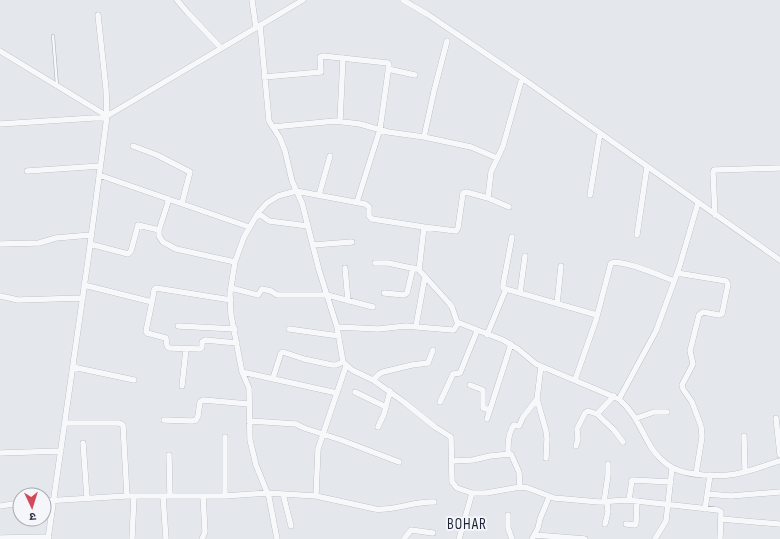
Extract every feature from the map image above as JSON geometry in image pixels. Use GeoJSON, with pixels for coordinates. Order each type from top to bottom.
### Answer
{"type":"FeatureCollection","features":[{"type":"Feature","properties":{"kind":"street"},"geometry":{"type":"LineString","coordinates":[[177,0],[221,48]]}},
{"type":"Feature","properties":{"kind":"street"},"geometry":{"type":"LineString","coordinates":[[252,0],[258,27],[269,121],[280,138],[285,151],[292,181],[302,203],[337,327],[341,357],[344,364],[352,370],[373,380],[435,427],[451,437],[452,482],[461,490],[472,493],[486,493],[520,488],[533,489],[549,497],[606,502],[629,500],[720,511],[720,539]]}},
{"type":"Feature","properties":{"kind":"street"},"geometry":{"type":"LineString","coordinates":[[0,124],[106,117],[304,0]]}},
{"type":"Feature","properties":{"kind":"street"},"geometry":{"type":"LineString","coordinates":[[403,0],[427,14],[522,78],[646,167],[780,260]]}},
{"type":"Feature","properties":{"kind":"street"},"geometry":{"type":"LineString","coordinates":[[1,539],[49,538],[83,298],[106,117],[106,89],[98,15]]}},
{"type":"Feature","properties":{"kind":"street"},"geometry":{"type":"LineString","coordinates":[[424,137],[447,41]]}},
{"type":"Feature","properties":{"kind":"street"},"geometry":{"type":"LineString","coordinates":[[0,51],[106,117]]}},
{"type":"Feature","properties":{"kind":"street"},"geometry":{"type":"LineString","coordinates":[[264,77],[322,71],[321,56],[387,62],[389,64],[380,129],[357,202]]}},
{"type":"Feature","properties":{"kind":"street"},"geometry":{"type":"LineString","coordinates":[[340,121],[343,58]]}},
{"type":"Feature","properties":{"kind":"street"},"geometry":{"type":"LineString","coordinates":[[388,69],[415,76]]}},
{"type":"Feature","properties":{"kind":"street"},"geometry":{"type":"LineString","coordinates":[[488,198],[491,172],[503,146],[522,78]]}},
{"type":"Feature","properties":{"kind":"street"},"geometry":{"type":"LineString","coordinates":[[273,127],[340,121],[360,124],[397,134],[424,137],[471,147],[497,158]]}},
{"type":"Feature","properties":{"kind":"street"},"geometry":{"type":"LineString","coordinates":[[590,195],[600,133]]}},
{"type":"Feature","properties":{"kind":"street"},"geometry":{"type":"LineString","coordinates":[[133,146],[190,172],[182,203]]}},
{"type":"Feature","properties":{"kind":"street"},"geometry":{"type":"LineString","coordinates":[[319,196],[330,156]]}},
{"type":"Feature","properties":{"kind":"street"},"geometry":{"type":"LineString","coordinates":[[27,171],[100,166]]}},
{"type":"Feature","properties":{"kind":"street"},"geometry":{"type":"LineString","coordinates":[[637,235],[646,167]]}},
{"type":"Feature","properties":{"kind":"street"},"geometry":{"type":"LineString","coordinates":[[715,215],[714,170],[780,168]]}},
{"type":"Feature","properties":{"kind":"street"},"geometry":{"type":"LineString","coordinates":[[99,175],[249,227]]}},
{"type":"Feature","properties":{"kind":"street"},"geometry":{"type":"LineString","coordinates":[[277,539],[267,493],[252,452],[250,440],[248,388],[242,372],[231,315],[231,288],[235,262],[244,237],[258,213],[267,203],[278,196],[296,191],[368,205],[369,216],[372,219],[456,231],[458,228],[463,193],[466,192],[488,198],[509,206]]}},
{"type":"Feature","properties":{"kind":"street"},"geometry":{"type":"LineString","coordinates":[[169,199],[159,230],[159,236],[163,242],[171,247],[235,262]]}},
{"type":"Feature","properties":{"kind":"street"},"geometry":{"type":"LineString","coordinates":[[597,414],[616,398],[656,331],[677,273],[698,203]]}},
{"type":"Feature","properties":{"kind":"street"},"geometry":{"type":"LineString","coordinates":[[258,213],[270,221],[308,226]]}},
{"type":"Feature","properties":{"kind":"street"},"geometry":{"type":"LineString","coordinates":[[90,244],[128,254],[131,251],[138,226],[159,230]]}},
{"type":"Feature","properties":{"kind":"street"},"geometry":{"type":"LineString","coordinates":[[384,293],[404,295],[408,293],[416,269],[424,227]]}},
{"type":"Feature","properties":{"kind":"street"},"geometry":{"type":"LineString","coordinates":[[0,244],[39,243],[56,238],[91,235]]}},
{"type":"Feature","properties":{"kind":"street"},"geometry":{"type":"LineString","coordinates":[[512,237],[503,288],[597,315]]}},
{"type":"Feature","properties":{"kind":"street"},"geometry":{"type":"LineString","coordinates":[[313,245],[352,242]]}},
{"type":"Feature","properties":{"kind":"street"},"geometry":{"type":"LineString","coordinates":[[520,293],[525,256]]}},
{"type":"Feature","properties":{"kind":"street"},"geometry":{"type":"LineString","coordinates":[[575,380],[597,315],[612,262],[633,266],[674,281]]}},
{"type":"Feature","properties":{"kind":"street"},"geometry":{"type":"LineString","coordinates":[[375,263],[388,263],[416,269],[425,276],[449,303],[452,307],[454,319],[458,323],[511,344],[536,364],[616,398],[628,407],[637,418],[656,454],[672,468],[696,474],[723,476],[745,472],[780,461]]}},
{"type":"Feature","properties":{"kind":"street"},"geometry":{"type":"LineString","coordinates":[[556,304],[561,266]]}},
{"type":"Feature","properties":{"kind":"street"},"geometry":{"type":"LineString","coordinates":[[345,268],[348,301]]}},
{"type":"Feature","properties":{"kind":"street"},"geometry":{"type":"LineString","coordinates":[[677,273],[726,282],[728,284],[722,314],[719,315],[703,312],[699,315],[690,351],[693,364],[682,385],[692,402],[701,426],[702,437],[696,474]]}},
{"type":"Feature","properties":{"kind":"street"},"geometry":{"type":"LineString","coordinates":[[416,326],[425,276]]}},
{"type":"Feature","properties":{"kind":"street"},"geometry":{"type":"LineString","coordinates":[[84,285],[152,302]]}},
{"type":"Feature","properties":{"kind":"street"},"geometry":{"type":"LineString","coordinates":[[231,300],[156,288],[154,290],[146,332],[166,338],[168,348],[200,349],[202,347],[202,342],[205,340],[237,343]]}},
{"type":"Feature","properties":{"kind":"street"},"geometry":{"type":"LineString","coordinates":[[231,288],[258,294],[262,289],[271,291],[277,295],[327,295],[373,307]]}},
{"type":"Feature","properties":{"kind":"street"},"geometry":{"type":"LineString","coordinates":[[487,335],[506,289]]}},
{"type":"Feature","properties":{"kind":"street"},"geometry":{"type":"LineString","coordinates":[[0,296],[18,300],[83,298]]}},
{"type":"Feature","properties":{"kind":"street"},"geometry":{"type":"LineString","coordinates":[[337,327],[378,329],[416,326],[454,330],[458,323]]}},
{"type":"Feature","properties":{"kind":"street"},"geometry":{"type":"LineString","coordinates":[[178,326],[234,329]]}},
{"type":"Feature","properties":{"kind":"street"},"geometry":{"type":"LineString","coordinates":[[289,329],[339,336]]}},
{"type":"Feature","properties":{"kind":"street"},"geometry":{"type":"LineString","coordinates":[[440,402],[453,374],[460,373],[477,331]]}},
{"type":"Feature","properties":{"kind":"street"},"geometry":{"type":"LineString","coordinates":[[487,419],[511,344]]}},
{"type":"Feature","properties":{"kind":"street"},"geometry":{"type":"LineString","coordinates":[[182,386],[186,349]]}},
{"type":"Feature","properties":{"kind":"street"},"geometry":{"type":"LineString","coordinates":[[373,380],[383,372],[428,363],[433,350]]}},
{"type":"Feature","properties":{"kind":"street"},"geometry":{"type":"LineString","coordinates":[[273,378],[281,353],[283,352],[304,359],[332,365],[344,364]]}},
{"type":"Feature","properties":{"kind":"street"},"geometry":{"type":"LineString","coordinates":[[316,496],[317,458],[323,434],[337,393],[344,364]]}},
{"type":"Feature","properties":{"kind":"street"},"geometry":{"type":"LineString","coordinates":[[541,366],[537,399],[547,435],[546,458]]}},
{"type":"Feature","properties":{"kind":"street"},"geometry":{"type":"LineString","coordinates":[[73,367],[134,380]]}},
{"type":"Feature","properties":{"kind":"street"},"geometry":{"type":"LineString","coordinates":[[242,372],[337,393]]}},
{"type":"Feature","properties":{"kind":"street"},"geometry":{"type":"LineString","coordinates":[[470,385],[483,390],[483,408],[490,410]]}},
{"type":"Feature","properties":{"kind":"street"},"geometry":{"type":"LineString","coordinates":[[355,392],[386,407]]}},
{"type":"Feature","properties":{"kind":"street"},"geometry":{"type":"LineString","coordinates":[[378,427],[390,392]]}},
{"type":"Feature","properties":{"kind":"street"},"geometry":{"type":"LineString","coordinates":[[508,453],[508,438],[513,426],[518,426],[537,399]]}},
{"type":"Feature","properties":{"kind":"street"},"geometry":{"type":"LineString","coordinates":[[164,420],[196,420],[200,402],[203,400],[249,404]]}},
{"type":"Feature","properties":{"kind":"street"},"geometry":{"type":"LineString","coordinates":[[576,446],[578,438],[577,429],[585,413],[588,411],[597,414],[614,430],[623,442]]}},
{"type":"Feature","properties":{"kind":"street"},"geometry":{"type":"LineString","coordinates":[[637,418],[654,412],[667,412]]}},
{"type":"Feature","properties":{"kind":"street"},"geometry":{"type":"LineString","coordinates":[[776,418],[780,455]]}},
{"type":"Feature","properties":{"kind":"street"},"geometry":{"type":"LineString","coordinates":[[249,421],[293,423],[399,462]]}},
{"type":"Feature","properties":{"kind":"street"},"geometry":{"type":"LineString","coordinates":[[65,423],[123,424],[127,496]]}},
{"type":"Feature","properties":{"kind":"street"},"geometry":{"type":"LineString","coordinates":[[744,436],[745,472]]}},
{"type":"Feature","properties":{"kind":"street"},"geometry":{"type":"LineString","coordinates":[[225,437],[225,496]]}},
{"type":"Feature","properties":{"kind":"street"},"geometry":{"type":"LineString","coordinates":[[83,443],[87,498]]}},
{"type":"Feature","properties":{"kind":"street"},"geometry":{"type":"LineString","coordinates":[[0,453],[61,451]]}},
{"type":"Feature","properties":{"kind":"street"},"geometry":{"type":"LineString","coordinates":[[452,461],[473,460],[508,453],[513,455],[518,468],[520,488]]}},
{"type":"Feature","properties":{"kind":"street"},"geometry":{"type":"LineString","coordinates":[[169,455],[170,496]]}},
{"type":"Feature","properties":{"kind":"street"},"geometry":{"type":"LineString","coordinates":[[605,524],[608,512],[606,502],[608,464]]}},
{"type":"Feature","properties":{"kind":"street"},"geometry":{"type":"LineString","coordinates":[[655,539],[666,521],[672,468]]}},
{"type":"Feature","properties":{"kind":"street"},"geometry":{"type":"LineString","coordinates":[[705,509],[710,475]]}},
{"type":"Feature","properties":{"kind":"street"},"geometry":{"type":"LineString","coordinates":[[629,500],[632,480],[634,479],[671,482]]}},
{"type":"Feature","properties":{"kind":"street"},"geometry":{"type":"LineString","coordinates":[[707,494],[731,496],[780,492]]}},
{"type":"Feature","properties":{"kind":"street"},"geometry":{"type":"LineString","coordinates":[[54,500],[127,496],[225,496],[267,493],[316,496],[385,510],[423,502],[434,502]]}},
{"type":"Feature","properties":{"kind":"street"},"geometry":{"type":"LineString","coordinates":[[459,539],[472,493]]}},
{"type":"Feature","properties":{"kind":"street"},"geometry":{"type":"LineString","coordinates":[[283,494],[290,526]]}},
{"type":"Feature","properties":{"kind":"street"},"geometry":{"type":"LineString","coordinates":[[132,539],[134,496]]}},
{"type":"Feature","properties":{"kind":"street"},"geometry":{"type":"LineString","coordinates":[[163,496],[166,539]]}},
{"type":"Feature","properties":{"kind":"street"},"geometry":{"type":"LineString","coordinates":[[202,539],[205,532],[204,496]]}},
{"type":"Feature","properties":{"kind":"street"},"geometry":{"type":"LineString","coordinates":[[549,497],[534,537],[585,539]]}},
{"type":"Feature","properties":{"kind":"street"},"geometry":{"type":"LineString","coordinates":[[626,524],[636,524],[637,501]]}},
{"type":"Feature","properties":{"kind":"street"},"geometry":{"type":"LineString","coordinates":[[0,506],[12,505]]}},
{"type":"Feature","properties":{"kind":"street"},"geometry":{"type":"LineString","coordinates":[[508,515],[508,528],[512,539]]}},
{"type":"Feature","properties":{"kind":"street"},"geometry":{"type":"LineString","coordinates":[[721,519],[779,524]]}},
{"type":"Feature","properties":{"kind":"street"},"geometry":{"type":"LineString","coordinates":[[404,539],[411,530],[433,533]]}},
{"type":"Feature","properties":{"kind":"lane"},"geometry":{"type":"LineString","coordinates":[[53,36],[57,86]]}},
{"type":"Feature","properties":{"kind":"district","name":"BOHAR"},"geometry":{"type":"Point","coordinates":[467,524]}}]}
